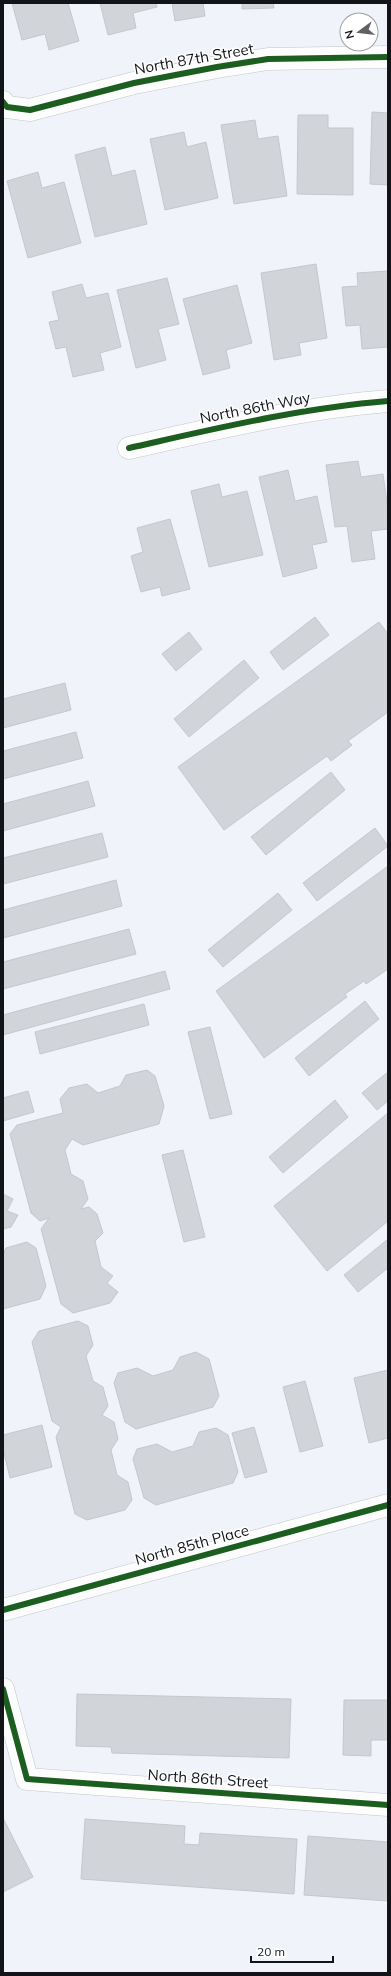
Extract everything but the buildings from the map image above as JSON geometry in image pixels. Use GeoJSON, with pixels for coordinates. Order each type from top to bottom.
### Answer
{"type":"FeatureCollection","features":[{"type":"Feature","properties":{"kind":"street","name":"North 87th Street"},"geometry":{"type":"LineString","coordinates":[[5,105],[30,110],[134,83],[268,59],[388,57]]}},
{"type":"Feature","properties":{"kind":"street","name":"North 86th Way"},"geometry":{"type":"LineString","coordinates":[[129,448],[293,413],[352,404],[388,401]]}},
{"type":"Feature","properties":{"kind":"street","name":"North 85th Place"},"geometry":{"type":"LineString","coordinates":[[3,1610],[388,1505]]}},
{"type":"Feature","properties":{"kind":"street","name":"North 86th Street"},"geometry":{"type":"LineString","coordinates":[[3,1689],[27,1779],[388,1805]]}},
{"type":"Feature","properties":{"kind":"cycle path"},"geometry":{"type":"LineString","coordinates":[[3,102],[7,107],[30,110],[134,83],[268,59],[388,57]]}},
{"type":"Feature","properties":{"kind":"cycle path"},"geometry":{"type":"LineString","coordinates":[[129,448],[290,414],[355,404],[388,401]]}},
{"type":"Feature","properties":{"kind":"cycle path"},"geometry":{"type":"LineString","coordinates":[[3,1610],[388,1505]]}},
{"type":"Feature","properties":{"kind":"cycle path"},"geometry":{"type":"LineString","coordinates":[[3,1689],[27,1779],[388,1805]]}}]}
